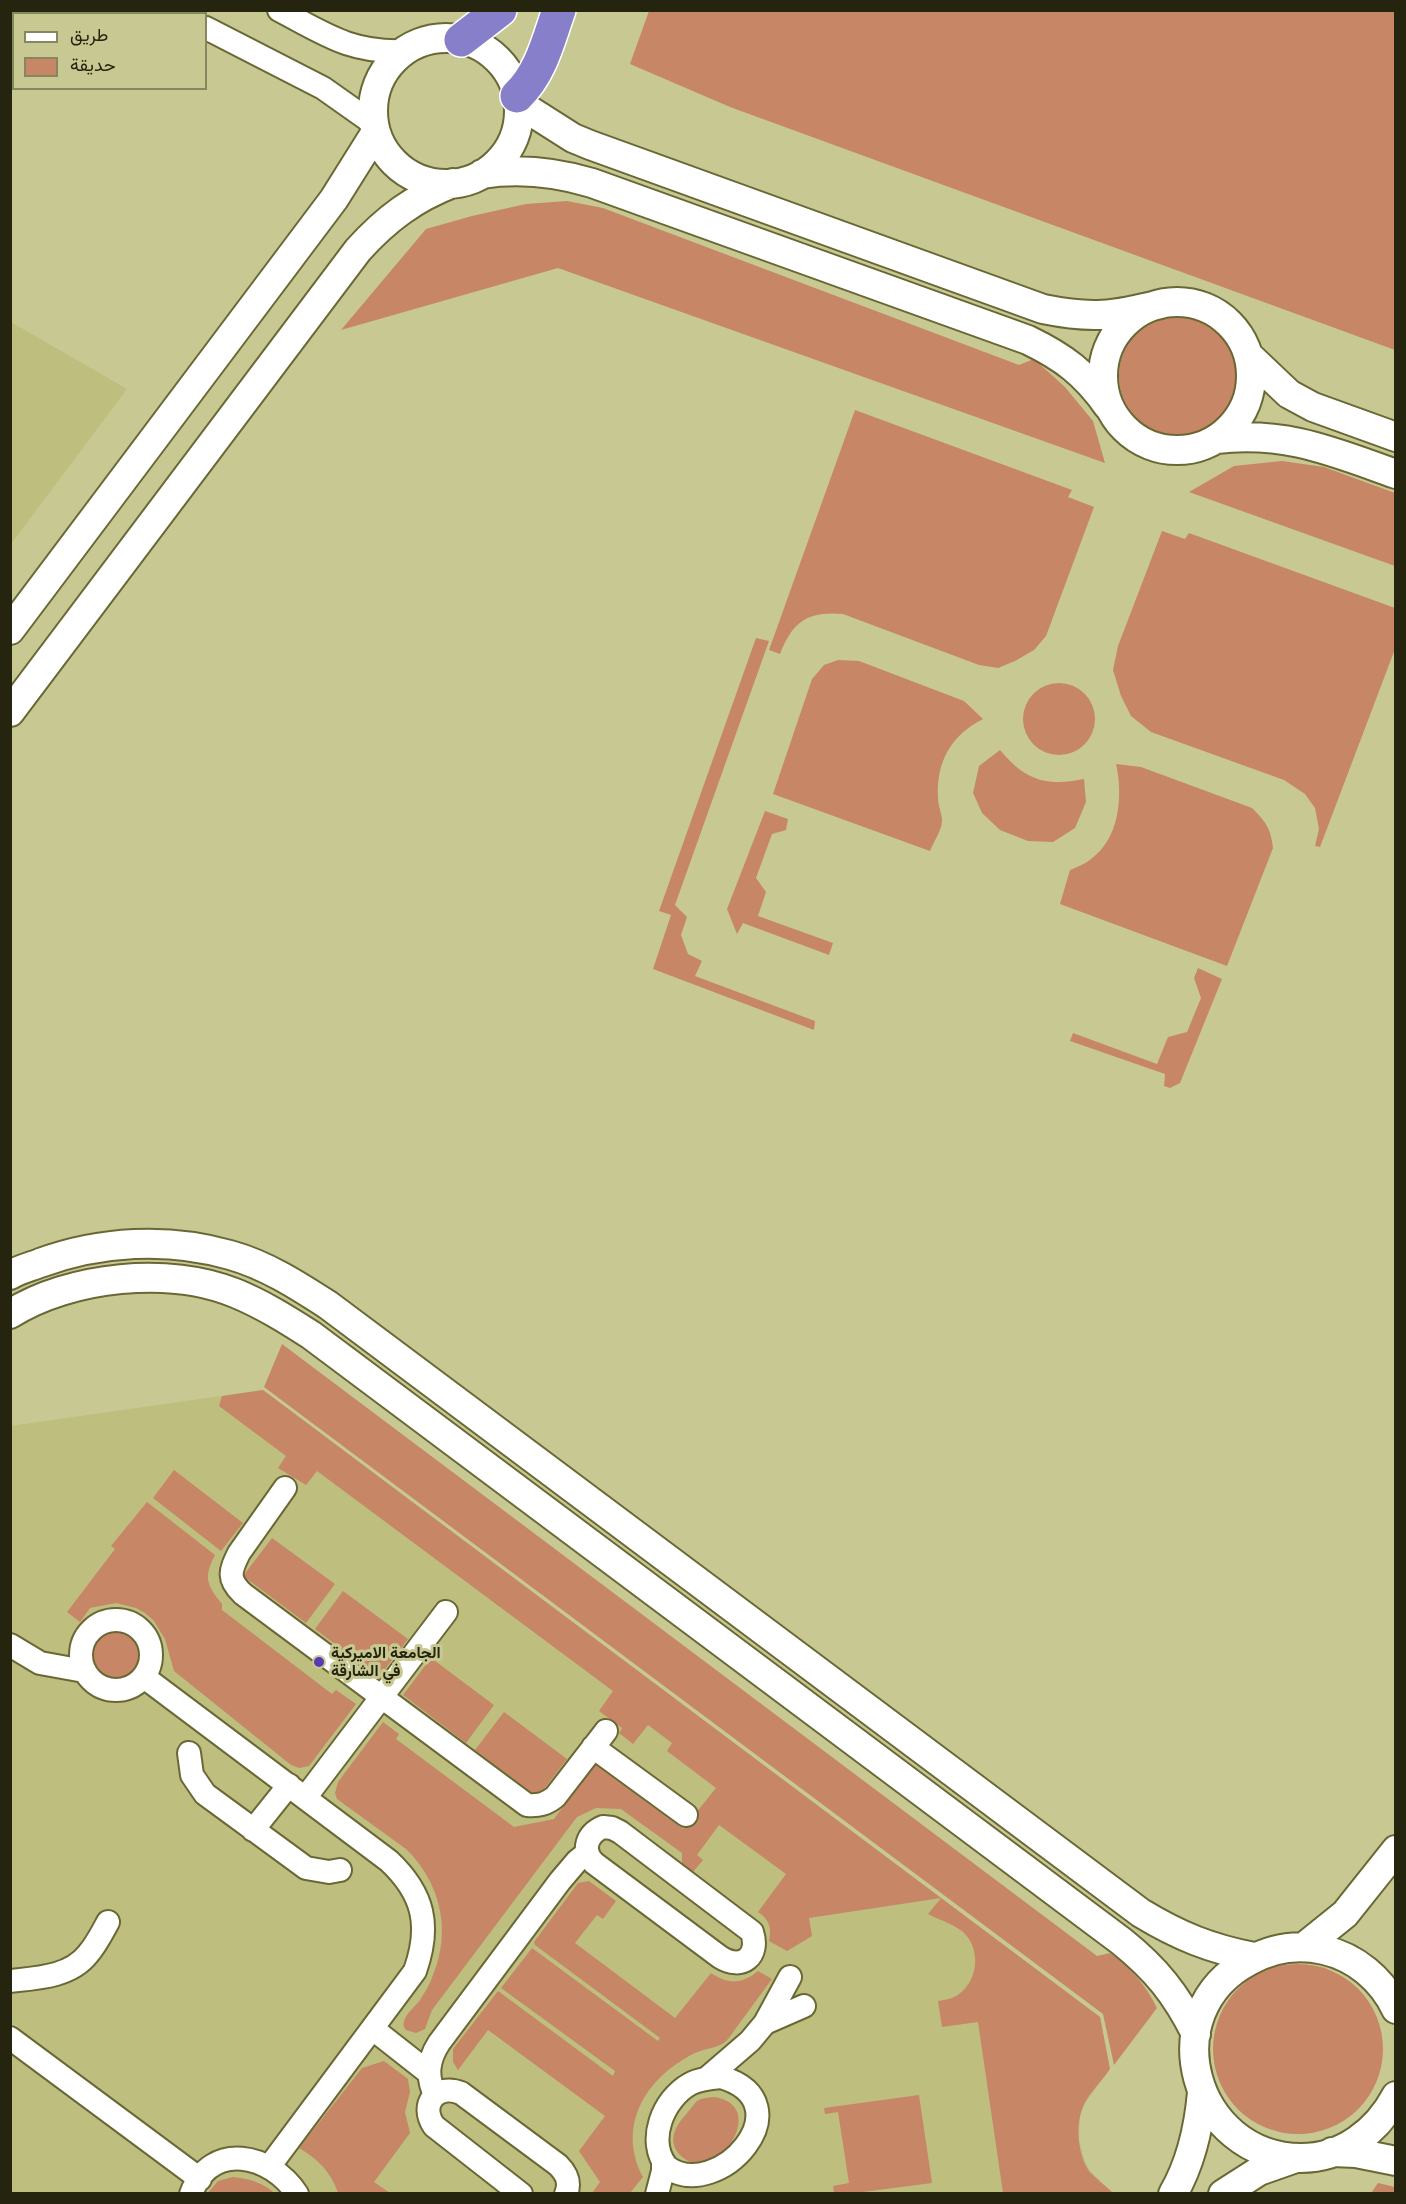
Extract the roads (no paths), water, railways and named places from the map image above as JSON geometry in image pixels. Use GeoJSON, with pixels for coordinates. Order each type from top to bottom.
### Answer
{"type":"FeatureCollection","features":[{"type":"Feature","properties":{"kind":"highway"},"geometry":{"type":"LineString","coordinates":[[461,40],[500,10]]}},
{"type":"Feature","properties":{"kind":"highway"},"geometry":{"type":"LineString","coordinates":[[518,99],[538,69],[559,10]]}},
{"type":"Feature","properties":{"kind":"street"},"geometry":{"type":"LineString","coordinates":[[279,10],[344,44],[373,51],[404,51]]}},
{"type":"Feature","properties":{"kind":"street"},"geometry":{"type":"LineString","coordinates":[[207,29],[323,88],[375,128]]}},
{"type":"Feature","properties":{"kind":"street"},"geometry":{"type":"LineString","coordinates":[[10,712],[358,250],[391,217],[410,203],[430,192],[482,174],[507,151],[516,128],[518,99],[508,74],[493,56],[478,46],[446,38],[417,44],[393,60],[378,84],[373,111],[375,128],[390,157],[411,175],[431,182],[453,183]]}},
{"type":"Feature","properties":{"kind":"street"},"geometry":{"type":"LineString","coordinates":[[482,174],[526,171],[559,174],[592,183],[1028,340],[1074,366],[1093,384],[1116,420],[1127,431],[1142,442],[1159,448],[1186,451],[1206,445],[1231,428],[1242,412],[1249,394],[1251,375],[1249,356],[1239,335],[1224,319],[1204,307],[1190,303],[1161,304],[1104,316],[1076,315],[1043,309],[590,145],[518,99]]}},
{"type":"Feature","properties":{"kind":"street"},"geometry":{"type":"LineString","coordinates":[[10,630],[334,200],[375,128]]}},
{"type":"Feature","properties":{"kind":"street"},"geometry":{"type":"LineString","coordinates":[[1108,406],[1102,385],[1103,363],[1110,342],[1131,318],[1161,304]]}},
{"type":"Feature","properties":{"kind":"street"},"geometry":{"type":"LineString","coordinates":[[1249,356],[1289,393],[1313,407],[1395,437]]}},
{"type":"Feature","properties":{"kind":"street"},"geometry":{"type":"LineString","coordinates":[[1216,440],[1245,436],[1297,441],[1395,474]]}},
{"type":"Feature","properties":{"kind":"street"},"geometry":{"type":"LineString","coordinates":[[10,1275],[67,1253],[121,1244],[176,1245],[230,1255],[281,1276],[328,1305],[1141,1913],[1195,1942],[1254,1957]]}},
{"type":"Feature","properties":{"kind":"street"},"geometry":{"type":"LineString","coordinates":[[10,1314],[58,1292],[102,1281],[146,1278],[201,1283],[233,1292],[274,1310],[311,1335],[1121,1941],[1145,1960],[1165,1982],[1182,2007],[1196,2034]]}},
{"type":"Feature","properties":{"kind":"street"},"geometry":{"type":"LineString","coordinates":[[285,1488],[239,1553],[230,1574],[234,1586],[527,1805],[537,1806],[555,1797],[599,1739],[686,1815]]}},
{"type":"Feature","properties":{"kind":"street"},"geometry":{"type":"LineString","coordinates":[[253,1830],[297,1792],[381,1697],[446,1611]]}},
{"type":"Feature","properties":{"kind":"street"},"geometry":{"type":"LineString","coordinates":[[120,1620],[137,1628],[148,1641],[151,1653],[150,1665],[144,1677],[137,1684],[118,1691],[98,1686],[89,1679],[84,1671],[80,1652],[87,1634],[96,1626],[108,1621],[120,1620]]}},
{"type":"Feature","properties":{"kind":"street"},"geometry":{"type":"LineString","coordinates":[[10,1645],[40,1663],[84,1671]]}},
{"type":"Feature","properties":{"kind":"street"},"geometry":{"type":"LineString","coordinates":[[144,1677],[389,1861],[404,1875],[415,1892],[422,1912],[424,1932],[422,1952],[415,1971],[269,2167]]}},
{"type":"Feature","properties":{"kind":"street"},"geometry":{"type":"LineString","coordinates":[[189,1753],[192,1775],[205,1794],[306,1868],[329,1872],[340,1870]]}},
{"type":"Feature","properties":{"kind":"street"},"geometry":{"type":"LineString","coordinates":[[603,1827],[620,1832],[752,1932],[755,1941],[753,1951],[748,1959],[738,1963],[728,1962],[594,1863],[587,1853],[586,1845],[589,1837],[595,1831],[603,1827]]}},
{"type":"Feature","properties":{"kind":"street"},"geometry":{"type":"LineString","coordinates":[[1304,1947],[1345,1914],[1395,1850]]}},
{"type":"Feature","properties":{"kind":"street"},"geometry":{"type":"LineString","coordinates":[[521,2193],[434,2126],[429,2118],[428,2110],[432,2084],[429,2062],[439,2043],[560,1881],[587,1853]]}},
{"type":"Feature","properties":{"kind":"street"},"geometry":{"type":"LineString","coordinates":[[10,1981],[49,1977],[81,1962],[89,1954],[108,1922]]}},
{"type":"Feature","properties":{"kind":"street"},"geometry":{"type":"LineString","coordinates":[[1299,2158],[1274,2154],[1240,2139],[1221,2123],[1202,2092],[1195,2064],[1196,2034],[1203,2010],[1216,1989],[1233,1971],[1254,1957],[1283,1948],[1304,1947],[1329,1952],[1364,1969],[1380,1985],[1395,2009]]}},
{"type":"Feature","properties":{"kind":"street"},"geometry":{"type":"LineString","coordinates":[[707,2078],[750,2041],[765,2023],[790,1977]]}},
{"type":"Feature","properties":{"kind":"street"},"geometry":{"type":"LineString","coordinates":[[765,2023],[804,2006]]}},
{"type":"Feature","properties":{"kind":"street"},"geometry":{"type":"LineString","coordinates":[[373,2028],[432,2084],[443,2091],[452,2090],[461,2093],[558,2165],[565,2171],[568,2180],[566,2193]]}},
{"type":"Feature","properties":{"kind":"street"},"geometry":{"type":"LineString","coordinates":[[10,2038],[195,2186],[213,2166],[231,2158],[244,2158],[269,2167],[280,2174],[297,2193]]}},
{"type":"Feature","properties":{"kind":"street"},"geometry":{"type":"LineString","coordinates":[[745,2089],[750,2041]]}},
{"type":"Feature","properties":{"kind":"street"},"geometry":{"type":"LineString","coordinates":[[657,2193],[663,2171],[663,2162],[658,2148],[658,2129],[664,2112],[675,2096],[689,2084],[707,2078],[721,2077],[734,2081],[745,2089],[754,2101],[758,2115],[755,2135],[747,2154],[735,2169],[718,2181],[702,2184],[686,2181],[673,2174],[663,2162]]}},
{"type":"Feature","properties":{"kind":"street"},"geometry":{"type":"LineString","coordinates":[[1173,2193],[1194,2142],[1202,2092]]}},
{"type":"Feature","properties":{"kind":"street"},"geometry":{"type":"LineString","coordinates":[[1332,2152],[1355,2142],[1374,2127],[1395,2096]]}},
{"type":"Feature","properties":{"kind":"street"},"geometry":{"type":"LineString","coordinates":[[1223,2193],[1259,2171],[1299,2158],[1332,2152],[1356,2153],[1395,2161]]}},
{"type":"Feature","properties":{"kind":"street"},"geometry":{"type":"LineString","coordinates":[[664,2193],[686,2181]]}},
{"type":"Feature","properties":{"kind":"place","name":"الجامعة الاميركية في الشارقة"},"geometry":{"type":"Point","coordinates":[319,1662]}}]}
